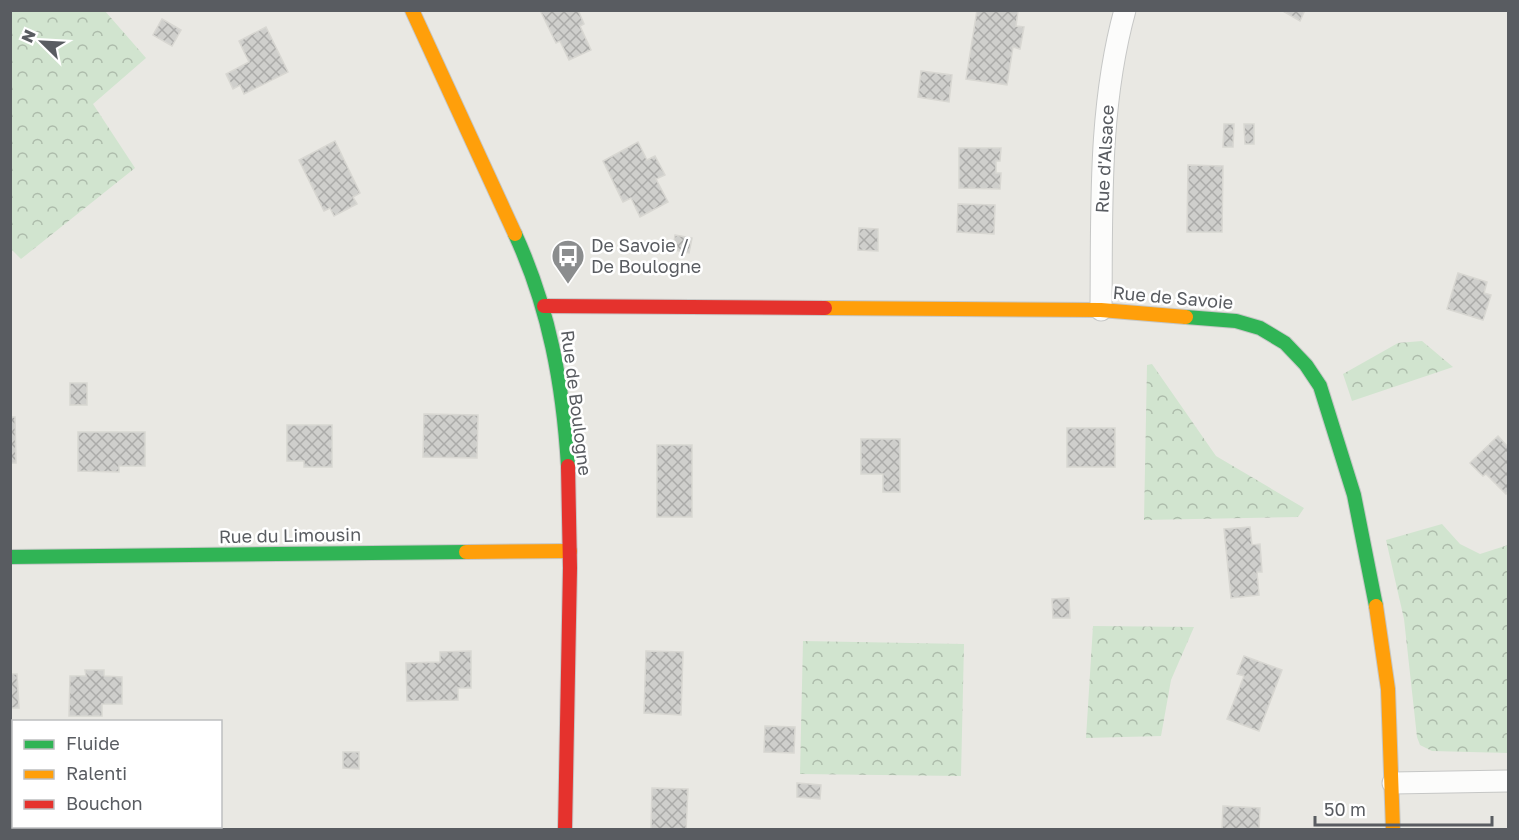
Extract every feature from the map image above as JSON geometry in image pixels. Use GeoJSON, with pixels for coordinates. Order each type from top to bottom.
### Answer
{"type":"FeatureCollection","features":[{"type":"Feature","properties":{"kind":"street","name":"Rue de Boulogne"},"geometry":{"type":"LineString","coordinates":[[412,10],[534,276],[555,351],[571,512],[565,830]]}},
{"type":"Feature","properties":{"kind":"street","name":"Rue d'Alsace"},"geometry":{"type":"LineString","coordinates":[[1101,310],[1103,145],[1111,77],[1125,10]]}},
{"type":"Feature","properties":{"kind":"street","name":"Rue de Savoie"},"geometry":{"type":"LineString","coordinates":[[544,306],[1101,310],[1236,321],[1260,328],[1285,343],[1306,365],[1320,386],[1354,495],[1374,588],[1388,689],[1393,830]]}},
{"type":"Feature","properties":{"kind":"street","name":"Rue du Limousin"},"geometry":{"type":"LineString","coordinates":[[10,556],[570,551]]}},
{"type":"Feature","properties":{"kind":"street"},"geometry":{"type":"LineString","coordinates":[[1393,783],[1509,781]]}},
{"type":"Feature","properties":{"kind":"green space"},"geometry":{"type":"Polygon","coordinates":[[[10,11],[105,11],[146,58],[93,104],[135,168],[21,259],[10,248],[10,11]]]}},
{"type":"Feature","properties":{"kind":"green space"},"geometry":{"type":"Polygon","coordinates":[[[1422,341],[1453,367],[1352,401],[1343,374],[1398,343],[1422,341]]]}},
{"type":"Feature","properties":{"kind":"green space"},"geometry":{"type":"Polygon","coordinates":[[[1152,364],[1216,456],[1304,508],[1298,517],[1144,520],[1147,365],[1152,364]]]}},
{"type":"Feature","properties":{"kind":"green space"},"geometry":{"type":"Polygon","coordinates":[[[1442,524],[1460,544],[1480,554],[1508,545],[1508,753],[1432,751],[1420,745],[1417,737],[1404,619],[1386,540],[1442,524]]]}},
{"type":"Feature","properties":{"kind":"green space"},"geometry":{"type":"Polygon","coordinates":[[[1093,626],[1194,627],[1171,680],[1161,736],[1086,738],[1093,626]]]}},
{"type":"Feature","properties":{"kind":"green space"},"geometry":{"type":"Polygon","coordinates":[[[803,641],[964,644],[961,776],[800,774],[803,641]]]}},
{"type":"Feature","properties":{"kind":"building"},"geometry":{"type":"Polygon","coordinates":[[[540,10],[578,10],[584,24],[580,26],[591,50],[569,60],[560,41],[556,43],[540,10]]]}},
{"type":"Feature","properties":{"kind":"building"},"geometry":{"type":"Polygon","coordinates":[[[977,10],[1018,11],[1016,26],[1024,27],[1020,49],[1013,47],[1007,85],[966,79],[977,10]]]}},
{"type":"Feature","properties":{"kind":"building"},"geometry":{"type":"Polygon","coordinates":[[[1281,10],[1305,10],[1300,21],[1281,10]]]}},
{"type":"Feature","properties":{"kind":"building"},"geometry":{"type":"Polygon","coordinates":[[[162,19],[181,30],[172,46],[153,35],[162,19]]]}},
{"type":"Feature","properties":{"kind":"building"},"geometry":{"type":"Polygon","coordinates":[[[266,27],[288,72],[244,94],[240,85],[233,89],[226,74],[249,62],[239,41],[266,27]]]}},
{"type":"Feature","properties":{"kind":"building"},"geometry":{"type":"Polygon","coordinates":[[[921,71],[952,75],[949,102],[918,97],[921,71]]]}},
{"type":"Feature","properties":{"kind":"building"},"geometry":{"type":"Polygon","coordinates":[[[1224,124],[1234,124],[1233,147],[1223,147],[1224,124]]]}},
{"type":"Feature","properties":{"kind":"building"},"geometry":{"type":"Polygon","coordinates":[[[1244,124],[1254,124],[1254,144],[1245,144],[1244,124]]]}},
{"type":"Feature","properties":{"kind":"building"},"geometry":{"type":"Polygon","coordinates":[[[335,141],[360,193],[353,197],[357,204],[334,216],[330,208],[324,211],[299,160],[335,141]]]}},
{"type":"Feature","properties":{"kind":"building"},"geometry":{"type":"Polygon","coordinates":[[[638,142],[647,160],[655,156],[665,175],[656,179],[668,202],[640,217],[631,198],[623,202],[603,161],[638,142]]]}},
{"type":"Feature","properties":{"kind":"building"},"geometry":{"type":"Polygon","coordinates":[[[959,148],[1001,148],[1000,161],[996,161],[996,173],[1001,173],[1000,189],[959,188],[959,148]]]}},
{"type":"Feature","properties":{"kind":"building"},"geometry":{"type":"Polygon","coordinates":[[[1188,165],[1223,166],[1222,232],[1187,232],[1188,165]]]}},
{"type":"Feature","properties":{"kind":"building"},"geometry":{"type":"Polygon","coordinates":[[[958,204],[995,205],[994,234],[957,232],[958,204]]]}},
{"type":"Feature","properties":{"kind":"building"},"geometry":{"type":"Polygon","coordinates":[[[859,228],[878,229],[878,251],[858,250],[859,228]]]}},
{"type":"Feature","properties":{"kind":"building"},"geometry":{"type":"Polygon","coordinates":[[[675,235],[692,238],[689,253],[673,250],[675,235]]]}},
{"type":"Feature","properties":{"kind":"building"},"geometry":{"type":"Polygon","coordinates":[[[1458,273],[1487,282],[1484,293],[1491,295],[1483,320],[1447,309],[1458,273]]]}},
{"type":"Feature","properties":{"kind":"building"},"geometry":{"type":"Polygon","coordinates":[[[70,383],[87,383],[87,405],[70,405],[70,383]]]}},
{"type":"Feature","properties":{"kind":"building"},"geometry":{"type":"Polygon","coordinates":[[[424,414],[478,415],[477,458],[423,457],[424,414]]]}},
{"type":"Feature","properties":{"kind":"building"},"geometry":{"type":"Polygon","coordinates":[[[10,417],[15,417],[16,463],[10,463],[10,417]]]}},
{"type":"Feature","properties":{"kind":"building"},"geometry":{"type":"Polygon","coordinates":[[[287,425],[332,425],[332,467],[304,467],[304,461],[287,461],[287,425]]]}},
{"type":"Feature","properties":{"kind":"building"},"geometry":{"type":"Polygon","coordinates":[[[1067,428],[1115,428],[1115,467],[1067,467],[1067,428]]]}},
{"type":"Feature","properties":{"kind":"building"},"geometry":{"type":"Polygon","coordinates":[[[78,432],[145,432],[145,466],[119,466],[119,472],[78,471],[78,432]]]}},
{"type":"Feature","properties":{"kind":"building"},"geometry":{"type":"Polygon","coordinates":[[[1498,436],[1508,447],[1508,491],[1506,494],[1486,474],[1483,476],[1470,463],[1498,436]]]}},
{"type":"Feature","properties":{"kind":"building"},"geometry":{"type":"Polygon","coordinates":[[[861,439],[900,439],[900,492],[883,492],[883,474],[861,474],[861,439]]]}},
{"type":"Feature","properties":{"kind":"building"},"geometry":{"type":"Polygon","coordinates":[[[657,445],[692,445],[692,517],[657,517],[657,445]]]}},
{"type":"Feature","properties":{"kind":"building"},"geometry":{"type":"Polygon","coordinates":[[[1250,527],[1252,545],[1260,544],[1262,572],[1257,572],[1259,595],[1231,598],[1224,529],[1250,527]]]}},
{"type":"Feature","properties":{"kind":"building"},"geometry":{"type":"Polygon","coordinates":[[[1069,598],[1070,618],[1053,618],[1052,599],[1069,598]]]}},
{"type":"Feature","properties":{"kind":"building"},"geometry":{"type":"Polygon","coordinates":[[[471,651],[471,688],[458,688],[458,700],[407,701],[406,663],[440,662],[440,652],[471,651]]]}},
{"type":"Feature","properties":{"kind":"building"},"geometry":{"type":"Polygon","coordinates":[[[646,651],[683,652],[681,715],[644,713],[646,651]]]}},
{"type":"Feature","properties":{"kind":"building"},"geometry":{"type":"Polygon","coordinates":[[[1244,656],[1282,670],[1259,731],[1227,719],[1244,676],[1237,674],[1244,656]]]}},
{"type":"Feature","properties":{"kind":"building"},"geometry":{"type":"Polygon","coordinates":[[[85,670],[104,670],[104,676],[122,677],[122,704],[102,704],[102,716],[69,716],[70,676],[86,676],[85,670]]]}},
{"type":"Feature","properties":{"kind":"building"},"geometry":{"type":"Polygon","coordinates":[[[10,674],[17,674],[19,708],[10,708],[10,674]]]}},
{"type":"Feature","properties":{"kind":"building"},"geometry":{"type":"Polygon","coordinates":[[[765,726],[795,727],[794,753],[764,752],[765,726]]]}},
{"type":"Feature","properties":{"kind":"building"},"geometry":{"type":"Polygon","coordinates":[[[343,752],[359,752],[359,769],[343,768],[343,752]]]}},
{"type":"Feature","properties":{"kind":"building"},"geometry":{"type":"Polygon","coordinates":[[[797,783],[821,785],[820,799],[797,797],[797,783]]]}},
{"type":"Feature","properties":{"kind":"building"},"geometry":{"type":"Polygon","coordinates":[[[652,788],[688,789],[686,830],[651,830],[652,788]]]}},
{"type":"Feature","properties":{"kind":"building"},"geometry":{"type":"Polygon","coordinates":[[[1223,806],[1260,808],[1259,830],[1222,830],[1223,806]]]}},
{"type":"Feature","properties":{"kind":"traffic: fast"},"geometry":{"type":"LineString","coordinates":[[515,234],[537,290],[552,347],[558,376],[568,466]]}},
{"type":"Feature","properties":{"kind":"traffic: fast"},"geometry":{"type":"LineString","coordinates":[[1186,317],[1236,321],[1260,328],[1285,343],[1306,365],[1320,386],[1354,495],[1376,606]]}},
{"type":"Feature","properties":{"kind":"traffic: fast"},"geometry":{"type":"LineString","coordinates":[[10,557],[466,552]]}},
{"type":"Feature","properties":{"kind":"traffic: slow"},"geometry":{"type":"LineString","coordinates":[[412,10],[515,234]]}},
{"type":"Feature","properties":{"kind":"traffic: slow"},"geometry":{"type":"LineString","coordinates":[[825,308],[1101,310],[1186,317]]}},
{"type":"Feature","properties":{"kind":"traffic: slow"},"geometry":{"type":"LineString","coordinates":[[466,552],[570,551]]}},
{"type":"Feature","properties":{"kind":"traffic: slow"},"geometry":{"type":"LineString","coordinates":[[1376,606],[1388,689],[1393,830]]}},
{"type":"Feature","properties":{"kind":"traffic: jam"},"geometry":{"type":"LineString","coordinates":[[544,306],[825,308]]}},
{"type":"Feature","properties":{"kind":"traffic: jam"},"geometry":{"type":"LineString","coordinates":[[565,830],[570,568],[568,466]]}},
{"type":"Feature","properties":{"kind":"place","name":"De Savoie / De Boulogne"},"geometry":{"type":"Point","coordinates":[568,285]}}]}
